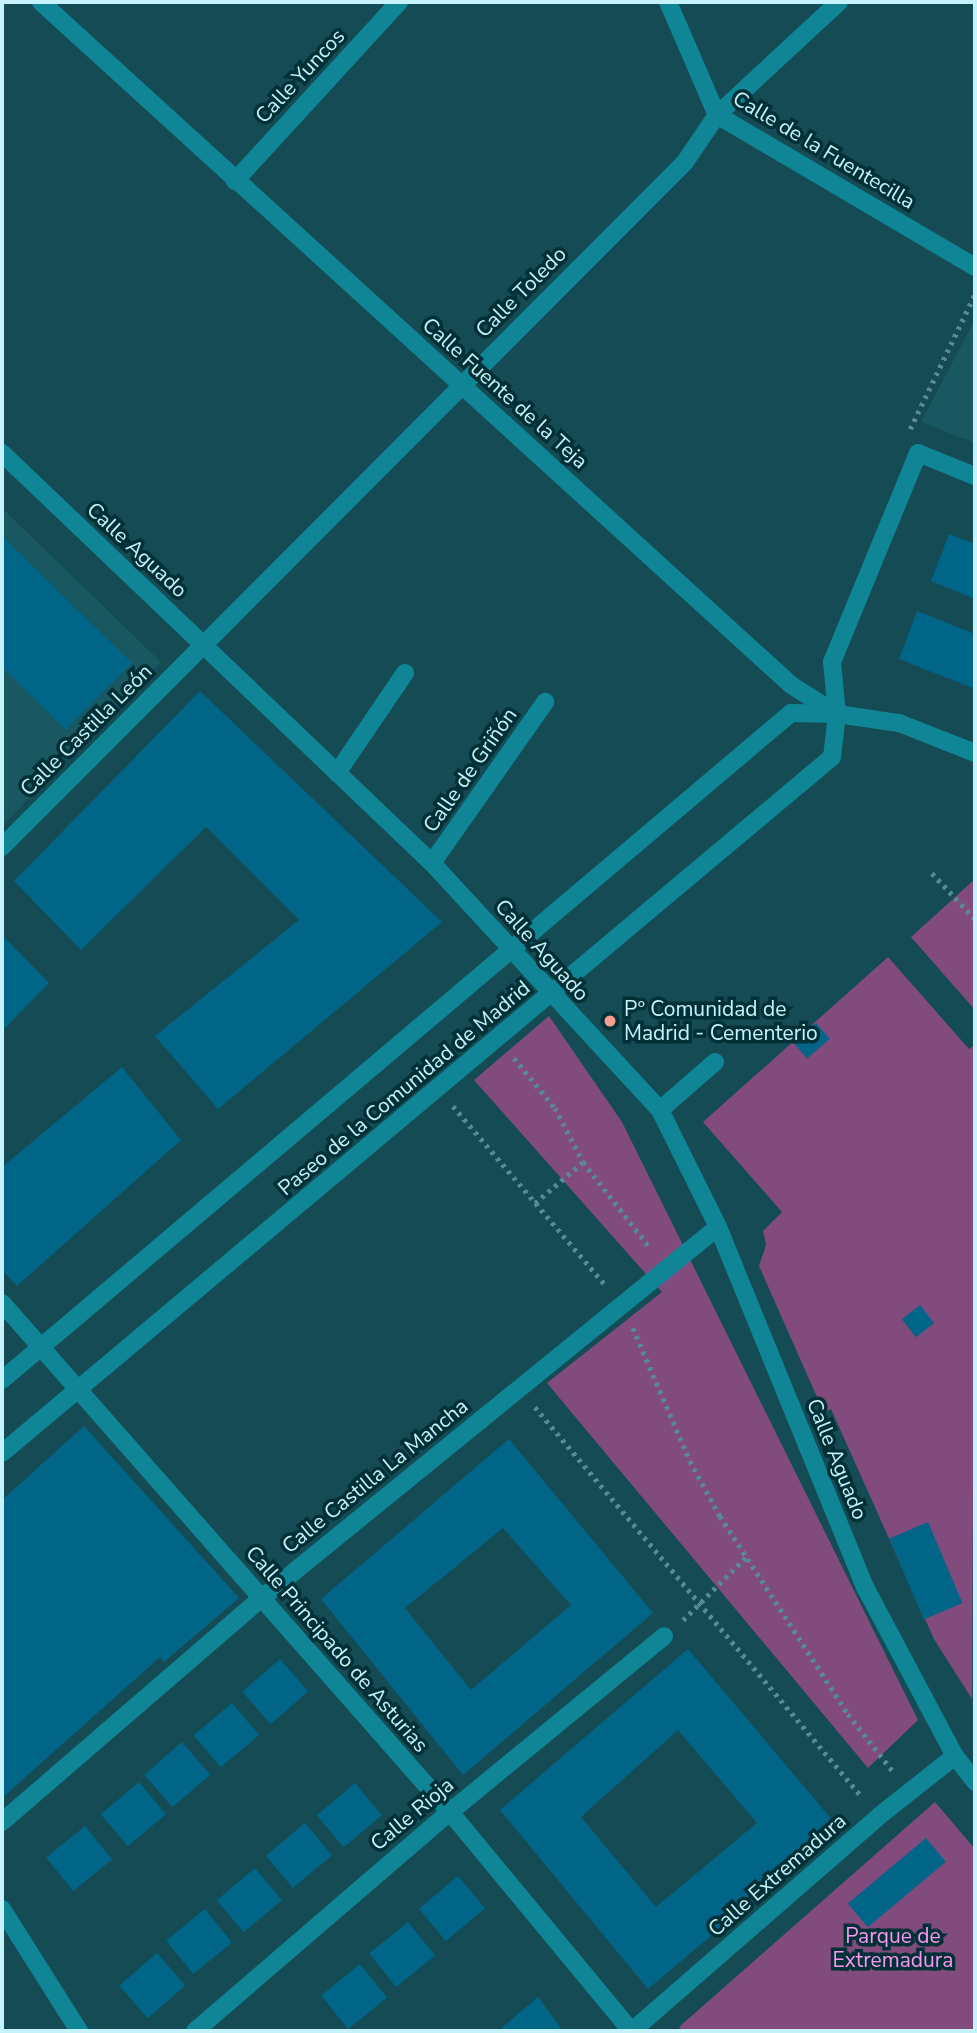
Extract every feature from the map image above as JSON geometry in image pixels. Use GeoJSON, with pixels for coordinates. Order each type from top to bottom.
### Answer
{"type":"FeatureCollection","features":[{"type":"Feature","properties":{"kind":"street","name":"Calle Fuente de la Teja"},"geometry":{"type":"LineString","coordinates":[[41,2],[791,685],[837,714],[899,723],[975,753]]}},
{"type":"Feature","properties":{"kind":"street","name":"Calle Yuncos"},"geometry":{"type":"LineString","coordinates":[[235,181],[399,2]]}},
{"type":"Feature","properties":{"kind":"street","name":"Calle Toledo"},"geometry":{"type":"LineString","coordinates":[[202,644],[685,162],[717,115],[839,2]]}},
{"type":"Feature","properties":{"kind":"street","name":"Calle de la Fuentecilla"},"geometry":{"type":"LineString","coordinates":[[675,5],[717,115],[975,267]]}},
{"type":"Feature","properties":{"kind":"street","name":"Calle Aguado"},"geometry":{"type":"LineString","coordinates":[[2,453],[432,863],[660,1110],[718,1227],[865,1587],[956,1756],[975,1782]]}},
{"type":"Feature","properties":{"kind":"street"},"geometry":{"type":"LineString","coordinates":[[918,453],[975,476]]}},
{"type":"Feature","properties":{"kind":"street","name":"Paseo de la Comunidad de Madrid"},"geometry":{"type":"LineString","coordinates":[[2,1453],[832,757],[837,714],[832,662],[918,453]]}},
{"type":"Feature","properties":{"kind":"street","name":"Calle Castilla León"},"geometry":{"type":"LineString","coordinates":[[2,847],[202,644]]}},
{"type":"Feature","properties":{"kind":"street"},"geometry":{"type":"LineString","coordinates":[[337,773],[405,673]]}},
{"type":"Feature","properties":{"kind":"street","name":"Calle de Griñón"},"geometry":{"type":"LineString","coordinates":[[432,863],[545,702]]}},
{"type":"Feature","properties":{"kind":"street","name":"Paseo de la Comunidad de Madrid"},"geometry":{"type":"LineString","coordinates":[[2,1380],[791,713],[837,714]]}},
{"type":"Feature","properties":{"kind":"street"},"geometry":{"type":"LineString","coordinates":[[660,1110],[715,1062]]}},
{"type":"Feature","properties":{"kind":"street","name":"Calle Castilla La Mancha"},"geometry":{"type":"LineString","coordinates":[[2,1822],[263,1597],[718,1227]]}},
{"type":"Feature","properties":{"kind":"street","name":"Calle Principado de Asturias"},"geometry":{"type":"LineString","coordinates":[[2,1303],[450,1812],[631,2031]]}},
{"type":"Feature","properties":{"kind":"street","name":"Calle Rioja"},"geometry":{"type":"LineString","coordinates":[[195,2031],[450,1812],[664,1636]]}},
{"type":"Feature","properties":{"kind":"street","name":"Calle Extremadura"},"geometry":{"type":"LineString","coordinates":[[631,2031],[879,1816],[956,1756]]}},
{"type":"Feature","properties":{"kind":"street"},"geometry":{"type":"LineString","coordinates":[[2,1909],[79,2031]]}},
{"type":"Feature","properties":{"kind":"path"},"geometry":{"type":"LineString","coordinates":[[918,453],[909,426],[975,293]]}},
{"type":"Feature","properties":{"kind":"path"},"geometry":{"type":"LineString","coordinates":[[932,873],[975,919]]}},
{"type":"Feature","properties":{"kind":"path"},"geometry":{"type":"LineString","coordinates":[[497,1040],[555,1108],[583,1162],[667,1268]]}},
{"type":"Feature","properties":{"kind":"path"},"geometry":{"type":"LineString","coordinates":[[438,1089],[622,1305],[690,1461],[848,1714],[909,1791]]}},
{"type":"Feature","properties":{"kind":"path"},"geometry":{"type":"LineString","coordinates":[[535,1203],[583,1162]]}},
{"type":"Feature","properties":{"kind":"path"},"geometry":{"type":"LineString","coordinates":[[519,1388],[699,1606],[879,1816]]}},
{"type":"Feature","properties":{"kind":"path"},"geometry":{"type":"LineString","coordinates":[[699,1606],[747,1556]]}},
{"type":"Feature","properties":{"kind":"shaded area"},"geometry":{"type":"Polygon","coordinates":[[[975,319],[975,443],[921,422],[975,319]]]}},
{"type":"Feature","properties":{"kind":"shaded area"},"geometry":{"type":"Polygon","coordinates":[[[2,508],[161,662],[2,826],[2,508]]]}},
{"type":"Feature","properties":{"kind":"green space"},"geometry":{"type":"Polygon","coordinates":[[[975,879],[975,1010],[911,937],[975,879]]]}},
{"type":"Feature","properties":{"kind":"green space"},"geometry":{"type":"Polygon","coordinates":[[[888,957],[969,1049],[975,1045],[972,1699],[934,1639],[831,1409],[824,1413],[759,1266],[766,1245],[763,1231],[782,1212],[703,1122],[888,957]]]}},
{"type":"Feature","properties":{"kind":"green space"},"geometry":{"type":"Polygon","coordinates":[[[549,1016],[622,1122],[918,1720],[868,1768],[547,1383],[662,1292],[474,1080],[549,1016]]]}},
{"type":"Feature","properties":{"kind":"green space","name":"Parque de Extremadura"},"geometry":{"type":"Polygon","coordinates":[[[935,1802],[975,1849],[975,2031],[683,2031],[679,2027],[935,1802]]]}},
{"type":"Feature","properties":{"kind":"building"},"geometry":{"type":"Polygon","coordinates":[[[949,534],[975,544],[975,599],[931,581],[949,534]]]}},
{"type":"Feature","properties":{"kind":"building"},"geometry":{"type":"Polygon","coordinates":[[[2,536],[132,663],[66,730],[2,667],[2,536]]]}},
{"type":"Feature","properties":{"kind":"building"},"geometry":{"type":"Polygon","coordinates":[[[917,611],[975,634],[975,689],[899,659],[917,611]]]}},
{"type":"Feature","properties":{"kind":"building"},"geometry":{"type":"Polygon","coordinates":[[[200,691],[442,922],[218,1109],[155,1036],[299,920],[206,827],[81,950],[14,881],[200,691]]]}},
{"type":"Feature","properties":{"kind":"building"},"geometry":{"type":"Polygon","coordinates":[[[2,935],[49,983],[2,1031],[2,935]]]}},
{"type":"Feature","properties":{"kind":"building"},"geometry":{"type":"Polygon","coordinates":[[[816,1023],[830,1039],[807,1059],[793,1043],[816,1023]]]}},
{"type":"Feature","properties":{"kind":"building"},"geometry":{"type":"Polygon","coordinates":[[[122,1067],[181,1140],[17,1286],[2,1270],[2,1167],[122,1067]]]}},
{"type":"Feature","properties":{"kind":"building"},"geometry":{"type":"Polygon","coordinates":[[[920,1305],[934,1323],[916,1337],[902,1319],[920,1305]]]}},
{"type":"Feature","properties":{"kind":"building"},"geometry":{"type":"Polygon","coordinates":[[[84,1426],[239,1598],[164,1662],[160,1657],[2,1798],[2,1500],[84,1426]]]}},
{"type":"Feature","properties":{"kind":"building"},"geometry":{"type":"Polygon","coordinates":[[[509,1439],[653,1613],[463,1775],[321,1599],[509,1439]],[[503,1528],[405,1608],[471,1690],[571,1605],[503,1528]]]}},
{"type":"Feature","properties":{"kind":"building"},"geometry":{"type":"Polygon","coordinates":[[[928,1522],[962,1603],[924,1619],[889,1538],[928,1522]]]}},
{"type":"Feature","properties":{"kind":"building"},"geometry":{"type":"Polygon","coordinates":[[[688,1649],[839,1828],[648,1989],[500,1810],[688,1649]],[[678,1730],[581,1817],[656,1907],[757,1823],[678,1730]]]}},
{"type":"Feature","properties":{"kind":"building"},"geometry":{"type":"Polygon","coordinates":[[[280,1659],[308,1691],[270,1724],[242,1692],[280,1659]]]}},
{"type":"Feature","properties":{"kind":"building"},"geometry":{"type":"Polygon","coordinates":[[[232,1703],[259,1735],[221,1767],[194,1735],[232,1703]]]}},
{"type":"Feature","properties":{"kind":"building"},"geometry":{"type":"Polygon","coordinates":[[[182,1742],[210,1774],[172,1807],[144,1775],[182,1742]]]}},
{"type":"Feature","properties":{"kind":"building"},"geometry":{"type":"Polygon","coordinates":[[[139,1782],[166,1814],[128,1846],[101,1814],[139,1782]]]}},
{"type":"Feature","properties":{"kind":"building"},"geometry":{"type":"Polygon","coordinates":[[[355,1783],[382,1815],[344,1847],[317,1815],[355,1783]]]}},
{"type":"Feature","properties":{"kind":"building"},"geometry":{"type":"Polygon","coordinates":[[[305,1823],[332,1855],[293,1888],[266,1856],[305,1823]]]}},
{"type":"Feature","properties":{"kind":"building"},"geometry":{"type":"Polygon","coordinates":[[[85,1826],[112,1859],[73,1891],[46,1857],[85,1826]]]}},
{"type":"Feature","properties":{"kind":"building"},"geometry":{"type":"Polygon","coordinates":[[[926,1838],[946,1862],[868,1927],[848,1904],[926,1838]]]}},
{"type":"Feature","properties":{"kind":"building"},"geometry":{"type":"Polygon","coordinates":[[[255,1868],[282,1900],[244,1932],[217,1900],[255,1868]]]}},
{"type":"Feature","properties":{"kind":"building"},"geometry":{"type":"Polygon","coordinates":[[[458,1876],[485,1908],[446,1941],[419,1909],[458,1876]]]}},
{"type":"Feature","properties":{"kind":"building"},"geometry":{"type":"Polygon","coordinates":[[[205,1909],[232,1942],[193,1974],[166,1940],[205,1909]]]}},
{"type":"Feature","properties":{"kind":"building"},"geometry":{"type":"Polygon","coordinates":[[[408,1922],[435,1955],[396,1987],[369,1953],[408,1922]]]}},
{"type":"Feature","properties":{"kind":"building"},"geometry":{"type":"Polygon","coordinates":[[[157,1953],[185,1985],[147,2018],[119,1986],[157,1953]]]}},
{"type":"Feature","properties":{"kind":"building"},"geometry":{"type":"Polygon","coordinates":[[[360,1964],[387,1997],[348,2029],[321,1995],[360,1964]]]}},
{"type":"Feature","properties":{"kind":"building"},"geometry":{"type":"Polygon","coordinates":[[[538,1997],[563,2031],[498,2031],[538,1997]]]}},
{"type":"Feature","properties":{"kind":"place","name":"Pº Comunidad de Madrid - Cementerio"},"geometry":{"type":"Point","coordinates":[610,1021]}}]}
